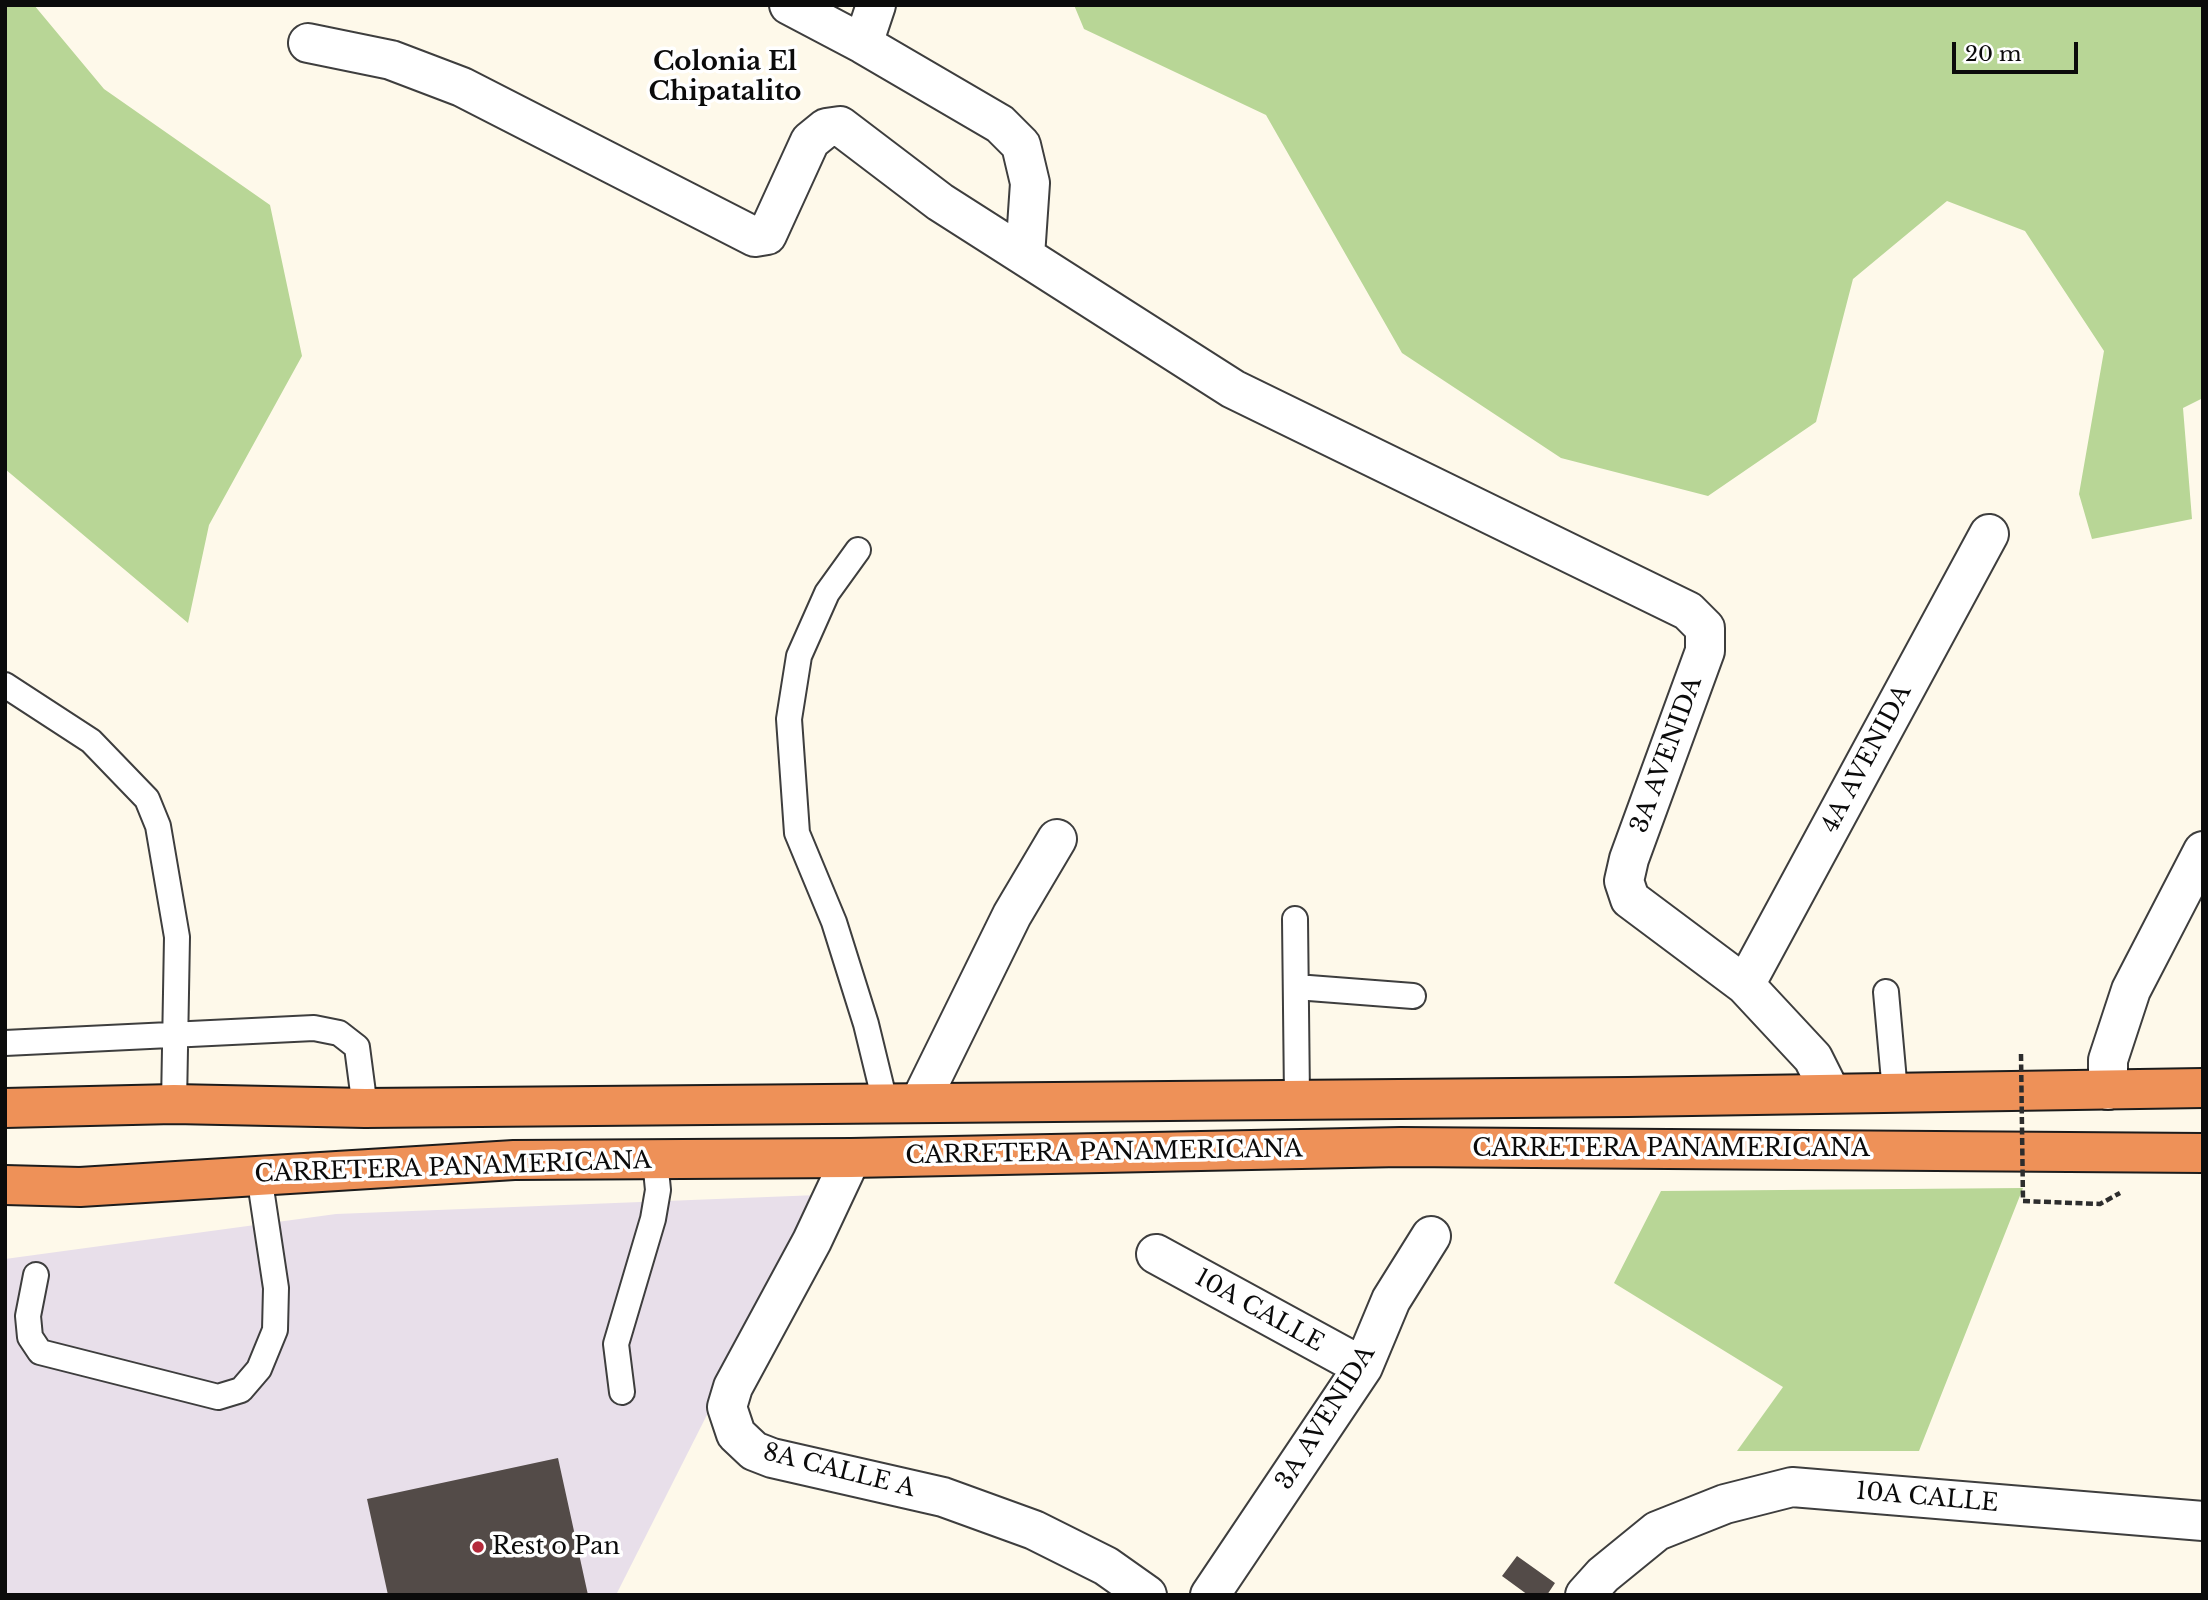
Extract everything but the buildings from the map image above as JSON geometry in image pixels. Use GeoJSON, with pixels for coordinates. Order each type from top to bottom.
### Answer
{"type":"FeatureCollection","features":[{"type":"Feature","properties":{"kind":"highway"},"geometry":{"type":"LineString","coordinates":[[5,1108],[174,1104],[365,1108],[1628,1097],[2203,1088]]}},
{"type":"Feature","properties":{"kind":"highway","name":"CARRETERA PANAMERICANA"},"geometry":{"type":"LineString","coordinates":[[5,1185],[80,1187],[514,1160],[851,1158],[1401,1147],[2203,1153]]}},
{"type":"Feature","properties":{"kind":"highway"},"geometry":{"type":"LineString","coordinates":[[5,1205],[80,1187]]}},
{"type":"Feature","properties":{"kind":"street"},"geometry":{"type":"LineString","coordinates":[[307,43],[391,60],[463,87],[755,237],[767,235],[810,141],[827,128],[840,126],[940,202],[1025,256],[1030,183],[1021,145],[1000,124],[863,44],[789,5]]}},
{"type":"Feature","properties":{"kind":"street"},"geometry":{"type":"LineString","coordinates":[[863,44],[876,5]]}},
{"type":"Feature","properties":{"kind":"street","name":"3A AVENIDA"},"geometry":{"type":"LineString","coordinates":[[1025,256],[1234,389],[1688,611],[1705,628],[1705,651],[1629,859],[1625,881],[1630,899],[1745,985]]}},
{"type":"Feature","properties":{"kind":"street","name":"4A AVENIDA"},"geometry":{"type":"LineString","coordinates":[[1745,985],[1989,534]]}},
{"type":"Feature","properties":{"kind":"street"},"geometry":{"type":"LineString","coordinates":[[902,1102],[1057,839]]}},
{"type":"Feature","properties":{"kind":"street"},"geometry":{"type":"LineString","coordinates":[[2108,1090],[2108,1060],[2130,990],[2203,851]]}},
{"type":"Feature","properties":{"kind":"street"},"geometry":{"type":"LineString","coordinates":[[1745,985],[1813,1058],[1830,1092]]}},
{"type":"Feature","properties":{"kind":"street","name":"8A CALLE A"},"geometry":{"type":"LineString","coordinates":[[851,1158],[812,1241],[733,1387],[727,1407],[736,1434],[754,1451],[772,1458],[943,1496],[1034,1530],[1106,1566],[1147,1595]]}},
{"type":"Feature","properties":{"kind":"street","name":"3A AVENIDA"},"geometry":{"type":"LineString","coordinates":[[1210,1595],[1363,1367],[1391,1300],[1431,1236]]}},
{"type":"Feature","properties":{"kind":"street","name":"10A CALLE"},"geometry":{"type":"LineString","coordinates":[[1156,1254],[1363,1367]]}},
{"type":"Feature","properties":{"kind":"street","name":"10A CALLE"},"geometry":{"type":"LineString","coordinates":[[1585,1595],[1603,1575],[1657,1531],[1725,1504],[1792,1487],[2203,1521]]}},
{"type":"Feature","properties":{"kind":"lane"},"geometry":{"type":"LineString","coordinates":[[858,550],[827,593],[799,656],[789,719],[797,833],[838,935],[866,1024],[902,1102]]}},
{"type":"Feature","properties":{"kind":"lane"},"geometry":{"type":"LineString","coordinates":[[5,685],[91,741],[147,799],[158,826],[177,937],[174,1104]]}},
{"type":"Feature","properties":{"kind":"lane"},"geometry":{"type":"LineString","coordinates":[[1295,919],[1297,1098]]}},
{"type":"Feature","properties":{"kind":"lane"},"geometry":{"type":"LineString","coordinates":[[1296,987],[1413,996]]}},
{"type":"Feature","properties":{"kind":"lane"},"geometry":{"type":"LineString","coordinates":[[1886,992],[1895,1092]]}},
{"type":"Feature","properties":{"kind":"lane"},"geometry":{"type":"LineString","coordinates":[[5,1043],[314,1028],[339,1033],[357,1047],[365,1108]]}},
{"type":"Feature","properties":{"kind":"lane"},"geometry":{"type":"LineString","coordinates":[[622,1392],[616,1344],[653,1219],[658,1190],[655,1160]]}},
{"type":"Feature","properties":{"kind":"lane"},"geometry":{"type":"LineString","coordinates":[[36,1276],[28,1317],[30,1337],[40,1353],[218,1397],[241,1390],[259,1369],[275,1331],[276,1288],[259,1175]]}},
{"type":"Feature","properties":{"kind":"path"},"geometry":{"type":"LineString","coordinates":[[2021,1054],[2023,1201]]}},
{"type":"Feature","properties":{"kind":"shaded area"},"geometry":{"type":"Polygon","coordinates":[[[818,1195],[616,1595],[5,1595],[5,1259],[336,1214],[818,1195]]]}},
{"type":"Feature","properties":{"kind":"green space"},"geometry":{"type":"Polygon","coordinates":[[[5,5],[34,5],[104,89],[270,205],[302,356],[209,525],[188,623],[5,469],[5,5]]]}},
{"type":"Feature","properties":{"kind":"green space"},"geometry":{"type":"Polygon","coordinates":[[[1074,5],[2203,5],[2203,398],[2183,408],[2192,519],[2092,539],[2079,494],[2104,351],[2025,231],[1947,201],[1853,279],[1816,422],[1708,496],[1561,458],[1402,353],[1266,115],[1084,29],[1074,5]]]}},
{"type":"Feature","properties":{"kind":"green space"},"geometry":{"type":"Polygon","coordinates":[[[2023,1188],[1919,1451],[1737,1451],[1783,1387],[1614,1283],[1661,1191],[2023,1188]]]}},
{"type":"Feature","properties":{"kind":"place","name":"Rest o Pan"},"geometry":{"type":"Point","coordinates":[478,1547]}},
{"type":"Feature","properties":{"kind":"district","name":"Colonia El Chipatalito"},"geometry":{"type":"Point","coordinates":[725,78]}}]}
